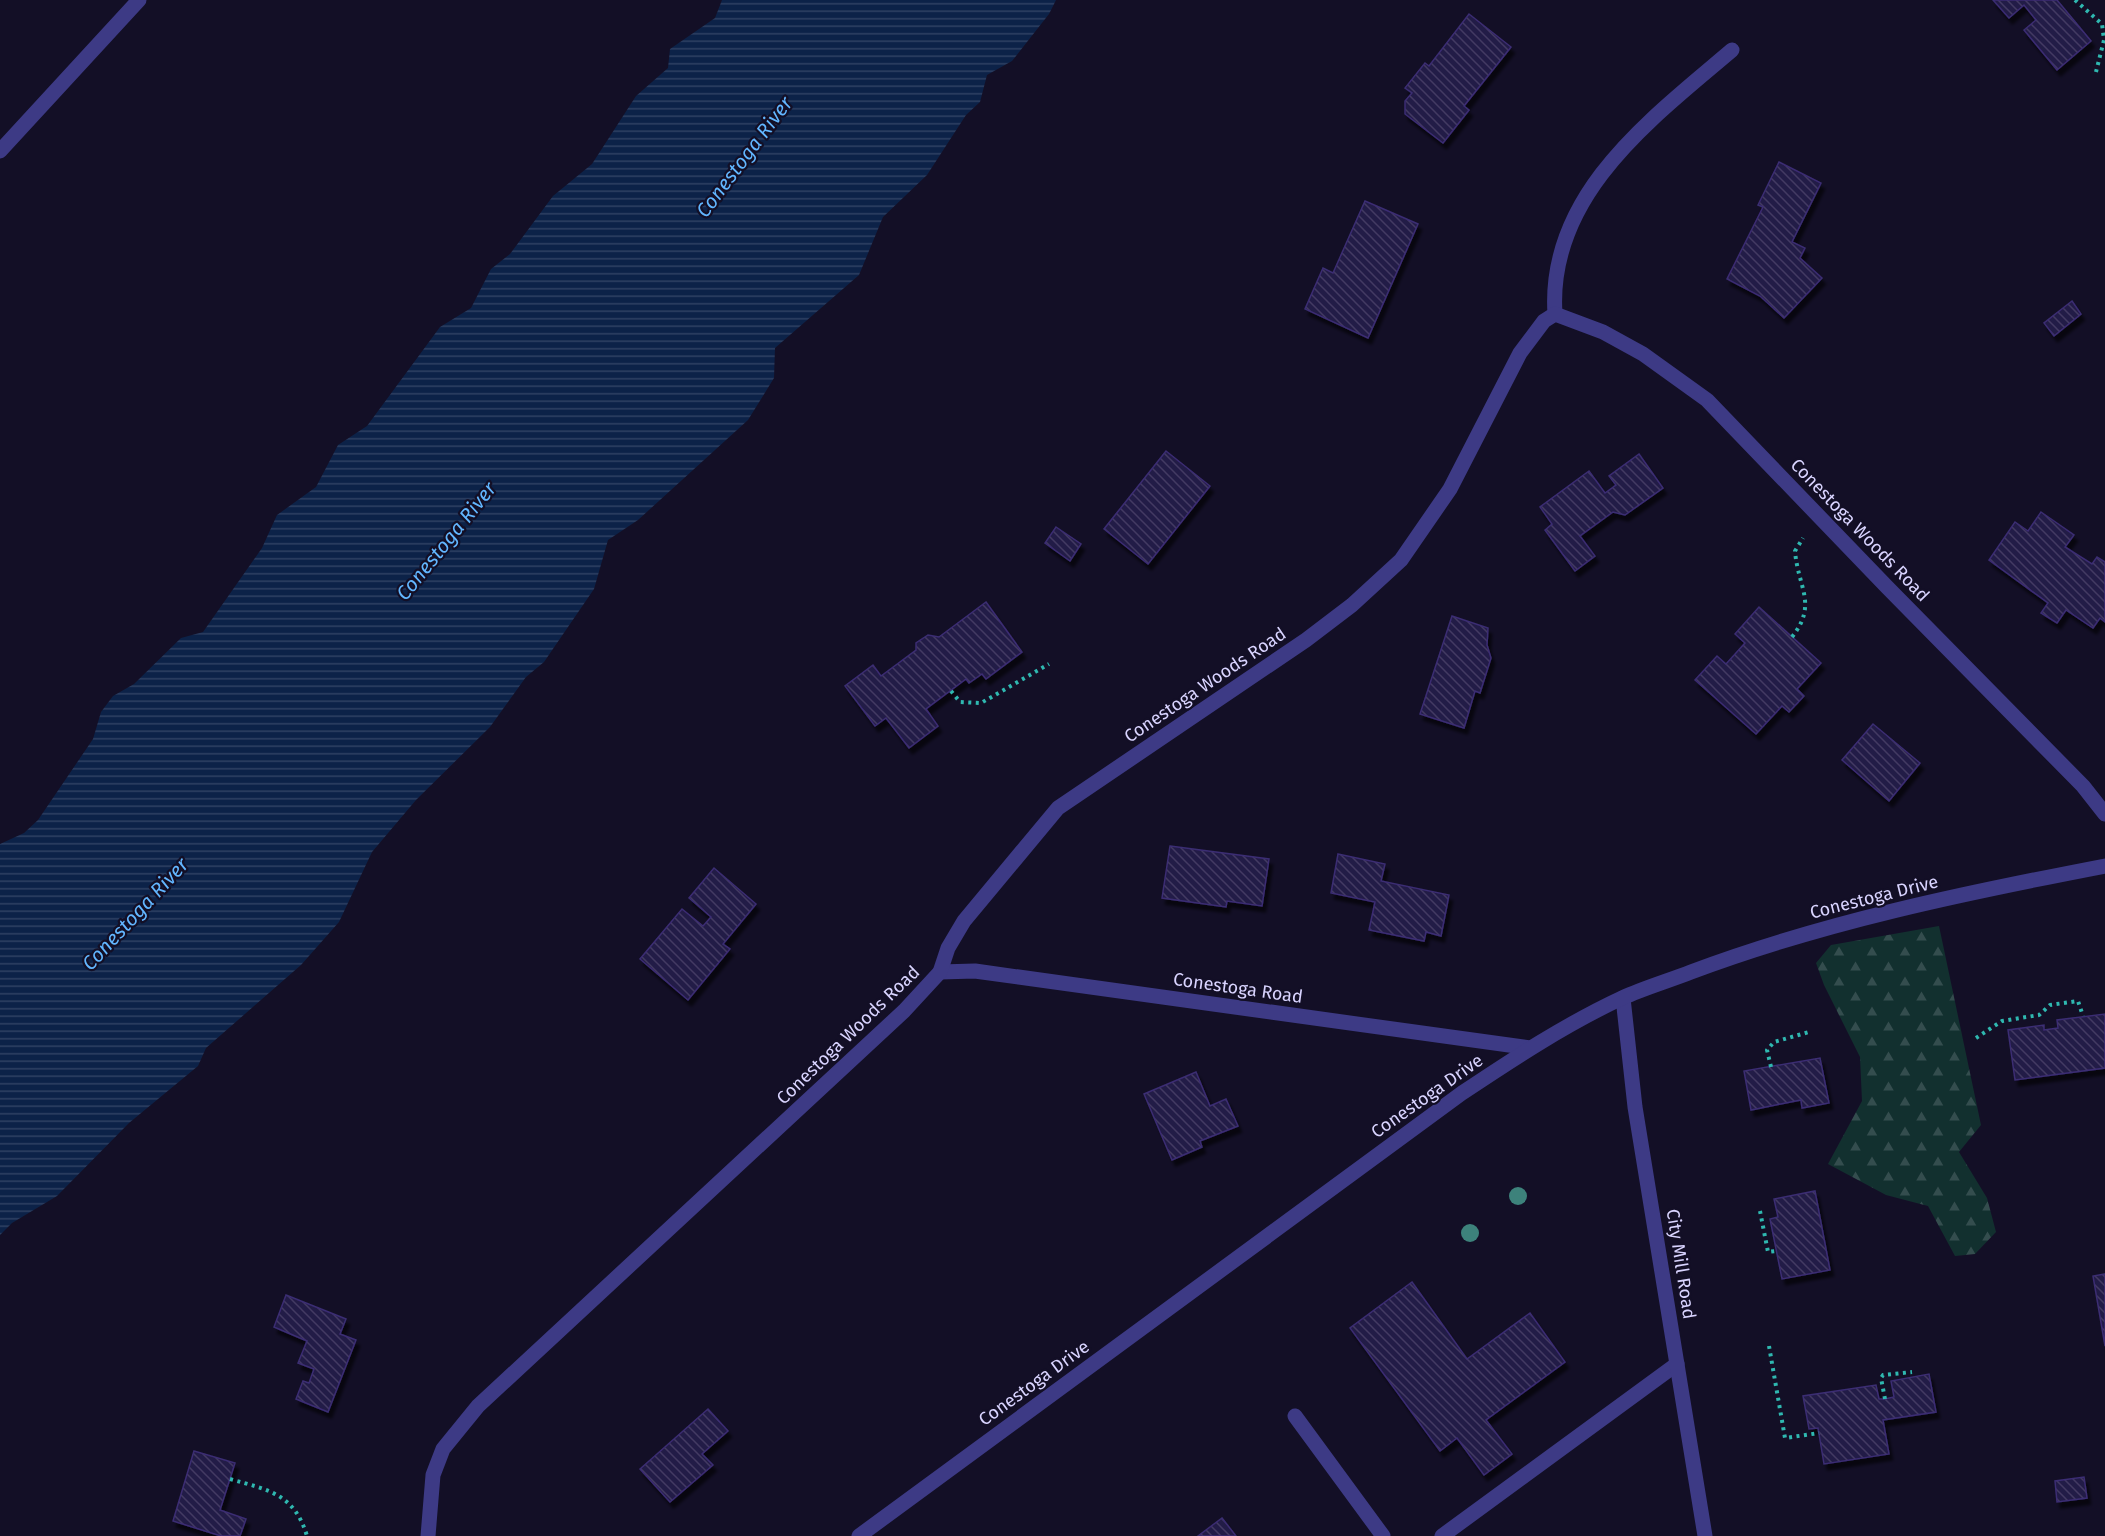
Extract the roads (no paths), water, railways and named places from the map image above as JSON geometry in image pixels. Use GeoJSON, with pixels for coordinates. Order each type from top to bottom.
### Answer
{"type":"FeatureCollection","features":[{"type":"Feature","properties":{"kind":"street"},"geometry":{"type":"LineString","coordinates":[[0,151],[139,0]]}},
{"type":"Feature","properties":{"kind":"street"},"geometry":{"type":"LineString","coordinates":[[1555,314],[1553,290],[1558,259],[1571,222],[1597,179],[1618,152],[1650,120],[1732,50]]}},
{"type":"Feature","properties":{"kind":"street","name":"Conestoga Woods Road"},"geometry":{"type":"LineString","coordinates":[[428,1536],[433,1475],[443,1449],[478,1406],[790,1119],[903,1011],[940,972],[948,948],[964,921],[1058,808],[1306,640],[1352,604],[1401,560],[1450,489],[1520,353],[1544,321],[1555,314],[1603,332],[1672,372],[1707,400],[2083,786],[2105,814]]}},
{"type":"Feature","properties":{"kind":"street","name":"Conestoga Drive"},"geometry":{"type":"LineString","coordinates":[[859,1536],[1462,1093],[1530,1048],[1623,998],[1743,953],[1816,930],[1949,898],[2105,866]]}},
{"type":"Feature","properties":{"kind":"street","name":"Conestoga Road"},"geometry":{"type":"LineString","coordinates":[[940,972],[975,971],[1530,1048]]}},
{"type":"Feature","properties":{"kind":"street","name":"City Mill Road"},"geometry":{"type":"LineString","coordinates":[[1623,998],[1635,1107],[1705,1536]]}},
{"type":"Feature","properties":{"kind":"street"},"geometry":{"type":"LineString","coordinates":[[1442,1536],[1677,1364]]}},
{"type":"Feature","properties":{"kind":"street"},"geometry":{"type":"LineString","coordinates":[[1295,1416],[1383,1536]]}},
{"type":"Feature","properties":{"kind":"water","name":"Conestoga River"},"geometry":{"type":"Polygon","coordinates":[[[722,0],[1056,0],[1049,14],[1012,61],[987,75],[980,102],[966,115],[927,175],[883,217],[859,275],[775,348],[774,378],[748,420],[638,520],[608,540],[594,589],[544,662],[526,677],[490,727],[416,800],[372,852],[339,922],[301,965],[206,1048],[198,1066],[129,1123],[57,1196],[12,1223],[0,1235],[0,844],[24,833],[38,820],[93,739],[101,712],[113,696],[134,684],[181,638],[203,632],[262,548],[277,515],[316,487],[338,445],[367,426],[440,327],[471,308],[491,269],[510,254],[553,196],[592,164],[636,96],[668,68],[670,49],[715,18],[722,0]]]}}]}
